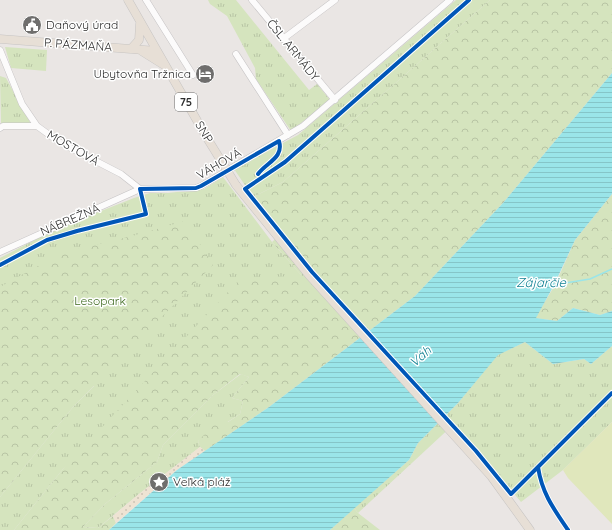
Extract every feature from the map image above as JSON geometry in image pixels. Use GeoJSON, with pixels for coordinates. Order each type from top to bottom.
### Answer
{"type":"FeatureCollection","features":[{"type":"Feature","properties":{"kind":"main road","name":"SNP"},"geometry":{"type":"LineString","coordinates":[[130,1],[138,19],[236,185],[309,275],[472,454],[508,498],[530,530]]}},
{"type":"Feature","properties":{"kind":"main road"},"geometry":{"type":"LineString","coordinates":[[138,19],[141,28],[139,40],[135,49],[166,67]]}},
{"type":"Feature","properties":{"kind":"main road","name":"P. PÁZMAŇA"},"geometry":{"type":"LineString","coordinates":[[0,39],[157,51]]}},
{"type":"Feature","properties":{"kind":"street"},"geometry":{"type":"LineString","coordinates":[[146,0],[193,75]]}},
{"type":"Feature","properties":{"kind":"street","name":"ČSL. ARMÁDY"},"geometry":{"type":"LineString","coordinates":[[252,0],[334,100]]}},
{"type":"Feature","properties":{"kind":"street"},"geometry":{"type":"LineString","coordinates":[[283,39],[335,0]]}},
{"type":"Feature","properties":{"kind":"street","name":"VÁHOVÁ"},"geometry":{"type":"LineString","coordinates":[[140,189],[196,188],[303,126],[450,0]]}},
{"type":"Feature","properties":{"kind":"street","name":"MOSTOVÁ"},"geometry":{"type":"LineString","coordinates":[[0,50],[22,104],[37,126],[59,142],[121,174],[140,189]]}},
{"type":"Feature","properties":{"kind":"street"},"geometry":{"type":"LineString","coordinates":[[236,54],[288,135]]}},
{"type":"Feature","properties":{"kind":"street"},"geometry":{"type":"LineString","coordinates":[[0,71],[6,67]]}},
{"type":"Feature","properties":{"kind":"street"},"geometry":{"type":"LineString","coordinates":[[0,128],[3,126],[37,126]]}},
{"type":"Feature","properties":{"kind":"street","name":"NÁBREŽNÁ"},"geometry":{"type":"LineString","coordinates":[[0,252],[140,189]]}},
{"type":"Feature","properties":{"kind":"green space"},"geometry":{"type":"Polygon","coordinates":[[[208,0],[236,0],[309,90],[317,84],[330,100],[291,131],[256,79],[255,68],[227,16],[210,4],[208,0]]]}},
{"type":"Feature","properties":{"kind":"green space"},"geometry":{"type":"Polygon","coordinates":[[[456,0],[490,0],[283,182],[253,197],[234,169],[298,135],[456,0]]]}},
{"type":"Feature","properties":{"kind":"green space"},"geometry":{"type":"Polygon","coordinates":[[[490,0],[612,0],[612,73],[503,203],[415,296],[269,407],[205,451],[200,447],[198,441],[217,422],[228,422],[240,414],[243,401],[232,398],[249,377],[240,374],[213,395],[163,445],[157,462],[105,504],[83,527],[98,528],[113,516],[116,523],[109,530],[14,530],[63,469],[241,278],[302,276],[272,242],[282,233],[253,197],[283,182],[490,0]]]}},
{"type":"Feature","properties":{"kind":"green space"},"geometry":{"type":"Polygon","coordinates":[[[5,47],[47,50],[46,71],[11,68],[5,47]]]}},
{"type":"Feature","properties":{"kind":"green space"},"geometry":{"type":"Polygon","coordinates":[[[0,76],[6,78],[31,124],[1,123],[0,76]]]}},
{"type":"Feature","properties":{"kind":"green space"},"geometry":{"type":"Polygon","coordinates":[[[223,177],[272,242],[302,276],[63,469],[14,530],[0,530],[0,497],[73,407],[94,386],[0,351],[0,258],[58,228],[134,198],[150,193],[168,193],[204,189],[223,177]]]}},
{"type":"Feature","properties":{"kind":"green space"},"geometry":{"type":"Polygon","coordinates":[[[612,194],[612,311],[600,315],[573,308],[557,321],[535,318],[555,285],[575,240],[612,194]]]}},
{"type":"Feature","properties":{"kind":"green space","name":"Lesopark"},"geometry":{"type":"Polygon","coordinates":[[[185,221],[213,265],[73,407],[0,497],[0,287],[61,253],[132,236],[185,221]]]}},
{"type":"Feature","properties":{"kind":"green space"},"geometry":{"type":"Polygon","coordinates":[[[525,342],[553,364],[584,359],[591,364],[612,346],[612,422],[563,470],[521,502],[454,424],[358,513],[354,508],[409,460],[418,443],[458,403],[497,355],[525,342]]]}},
{"type":"Feature","properties":{"kind":"green space"},"geometry":{"type":"Polygon","coordinates":[[[241,374],[249,377],[232,398],[243,401],[240,414],[198,441],[200,447],[98,528],[83,527],[105,504],[157,462],[163,445],[213,395],[241,374]]]}},
{"type":"Feature","properties":{"kind":"green space"},"geometry":{"type":"Polygon","coordinates":[[[612,422],[612,524],[568,478],[563,470],[612,422]]]}},
{"type":"Feature","properties":{"kind":"green space"},"geometry":{"type":"Polygon","coordinates":[[[354,508],[358,513],[380,530],[330,530],[354,508]]]}},
{"type":"Feature","properties":{"kind":"sand","name":"Veľká pláž"},"geometry":{"type":"Polygon","coordinates":[[[200,447],[205,451],[177,470],[116,523],[113,516],[200,447]]]}},
{"type":"Feature","properties":{"kind":"water","name":"Váh"},"geometry":{"type":"Polygon","coordinates":[[[612,73],[612,194],[575,240],[554,285],[536,318],[557,321],[573,308],[600,315],[612,311],[612,346],[591,364],[584,359],[553,364],[525,342],[498,355],[458,403],[418,443],[409,460],[330,530],[109,530],[177,470],[269,407],[415,296],[503,203],[612,73]]]}},
{"type":"Feature","properties":{"kind":"waterway","name":"Zájarčie"},"geometry":{"type":"LineString","coordinates":[[553,285],[590,279],[612,269]]}},
{"type":"Feature","properties":{"kind":"cycle path"},"geometry":{"type":"LineString","coordinates":[[469,0],[285,162],[245,189],[312,272],[476,451],[511,494],[612,393]]}},
{"type":"Feature","properties":{"kind":"cycle path"},"geometry":{"type":"LineString","coordinates":[[0,265],[47,240],[146,214],[140,189],[196,188],[279,141],[280,147],[277,156],[258,174]]}},
{"type":"Feature","properties":{"kind":"cycle path"},"geometry":{"type":"LineString","coordinates":[[538,467],[545,493],[568,530]]}},
{"type":"Feature","properties":{"kind":"place","name":"Daňový úrad"},"geometry":{"type":"Point","coordinates":[32,25]}},
{"type":"Feature","properties":{"kind":"place","name":"Ubytovňa Tržnica"},"geometry":{"type":"Point","coordinates":[205,74]}},
{"type":"Feature","properties":{"kind":"place","name":"Veľká pláž"},"geometry":{"type":"Point","coordinates":[159,482]}}]}
